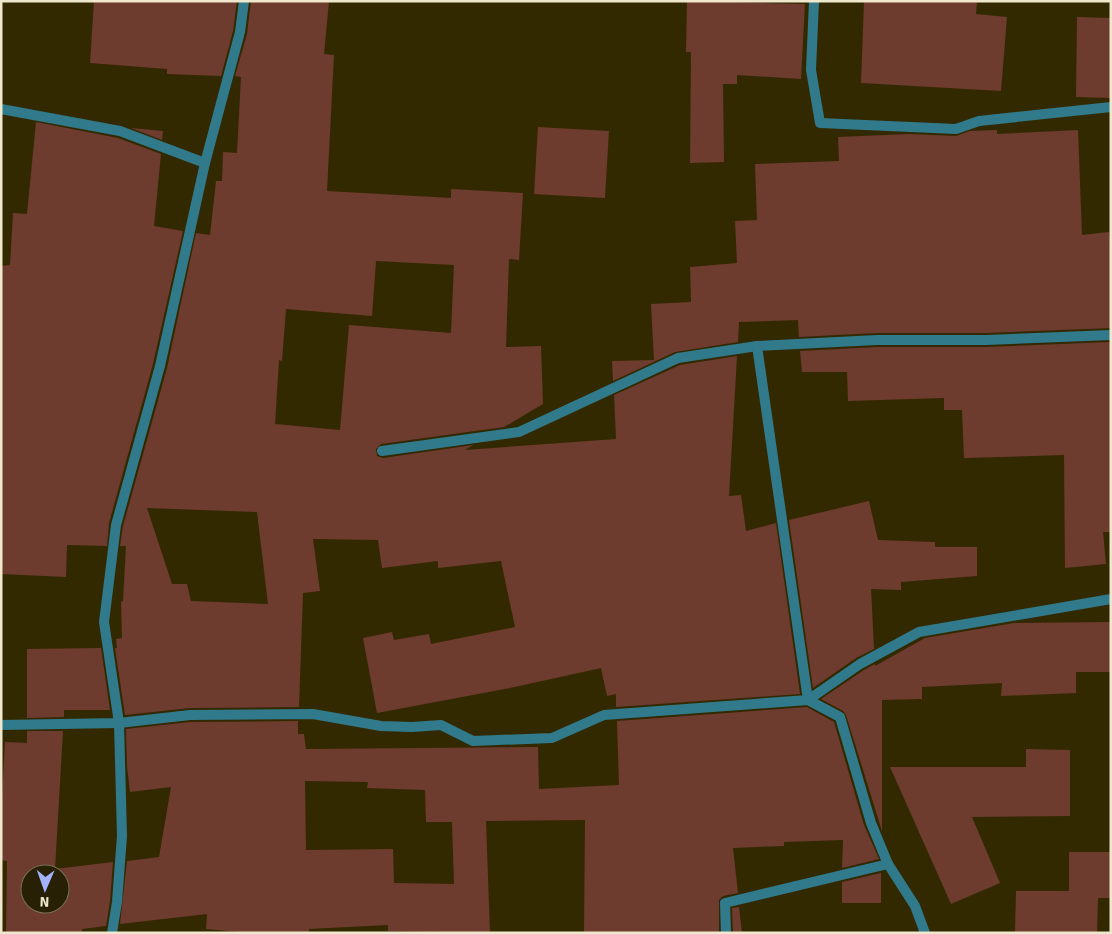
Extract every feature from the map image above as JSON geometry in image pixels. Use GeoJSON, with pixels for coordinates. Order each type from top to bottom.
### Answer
{"type":"FeatureCollection","features":[{"type":"Feature","properties":{"kind":"street"},"geometry":{"type":"LineString","coordinates":[[112,933],[117,902],[122,836],[119,723],[104,622],[116,525],[160,366],[205,163],[240,32],[244,1]]}},
{"type":"Feature","properties":{"kind":"street"},"geometry":{"type":"LineString","coordinates":[[814,1],[811,70],[820,123],[956,129],[979,121],[1111,107]]}},
{"type":"Feature","properties":{"kind":"street"},"geometry":{"type":"LineString","coordinates":[[1,108],[120,130],[205,163]]}},
{"type":"Feature","properties":{"kind":"street"},"geometry":{"type":"LineString","coordinates":[[382,451],[519,432],[678,358],[757,346],[877,340],[986,340],[1111,335]]}},
{"type":"Feature","properties":{"kind":"street"},"geometry":{"type":"LineString","coordinates":[[757,346],[808,700]]}},
{"type":"Feature","properties":{"kind":"street"},"geometry":{"type":"LineString","coordinates":[[1,725],[119,723],[190,714],[312,714],[381,726],[412,727],[441,725],[473,742],[552,738],[604,715],[808,700],[860,664],[919,632],[1111,599]]}},
{"type":"Feature","properties":{"kind":"street"},"geometry":{"type":"LineString","coordinates":[[808,700],[840,717],[871,823],[888,864],[915,906],[925,933]]}},
{"type":"Feature","properties":{"kind":"street"},"geometry":{"type":"LineString","coordinates":[[726,933],[725,903],[888,864]]}},
{"type":"Feature","properties":{"kind":"building"},"geometry":{"type":"Polygon","coordinates":[[[94,1],[237,1],[233,31],[221,76],[167,74],[167,69],[90,63],[94,1]]]}},
{"type":"Feature","properties":{"kind":"building"},"geometry":{"type":"Polygon","coordinates":[[[251,1],[329,1],[324,54],[334,55],[327,191],[451,198],[451,189],[523,193],[519,260],[509,259],[506,347],[541,346],[543,404],[504,427],[381,444],[376,449],[377,456],[383,458],[473,445],[465,450],[616,439],[614,395],[680,365],[737,356],[729,496],[741,495],[746,531],[776,523],[800,694],[616,707],[616,694],[607,696],[601,668],[510,688],[377,713],[363,638],[392,632],[394,640],[429,634],[431,644],[515,627],[501,561],[438,568],[438,561],[382,568],[378,540],[313,539],[320,591],[303,593],[299,707],[190,708],[125,715],[115,648],[117,648],[116,639],[122,638],[121,602],[123,601],[126,546],[120,546],[123,526],[167,368],[196,233],[210,235],[216,181],[222,181],[223,152],[237,153],[241,77],[235,76],[247,34],[251,1]],[[376,261],[372,316],[286,309],[282,361],[279,360],[275,424],[340,430],[349,325],[451,333],[454,265],[376,261]],[[147,508],[172,584],[187,584],[191,601],[268,604],[257,512],[147,508]]]}},
{"type":"Feature","properties":{"kind":"building"},"geometry":{"type":"Polygon","coordinates":[[[687,1],[805,4],[801,79],[737,75],[737,84],[723,84],[724,162],[690,163],[691,52],[686,52],[687,1]]]}},
{"type":"Feature","properties":{"kind":"building"},"geometry":{"type":"Polygon","coordinates":[[[864,1],[977,1],[976,14],[1007,17],[1001,91],[861,83],[864,1]]]}},
{"type":"Feature","properties":{"kind":"building"},"geometry":{"type":"Polygon","coordinates":[[[1077,17],[1111,18],[1111,98],[1076,97],[1077,17]]]}},
{"type":"Feature","properties":{"kind":"building"},"geometry":{"type":"Polygon","coordinates":[[[36,122],[118,138],[161,154],[154,226],[183,231],[153,364],[109,523],[107,546],[67,545],[66,577],[1,574],[1,266],[10,265],[13,213],[27,214],[36,122]]]}},
{"type":"Feature","properties":{"kind":"building"},"geometry":{"type":"Polygon","coordinates":[[[538,127],[609,131],[605,198],[534,194],[538,127]]]}},
{"type":"Feature","properties":{"kind":"building"},"geometry":{"type":"Polygon","coordinates":[[[131,128],[163,131],[162,140],[131,128]]]}},
{"type":"Feature","properties":{"kind":"building"},"geometry":{"type":"Polygon","coordinates":[[[997,130],[997,134],[1078,130],[1082,235],[1109,232],[1111,252],[1111,328],[986,333],[877,333],[799,337],[798,320],[739,322],[738,342],[675,352],[613,381],[612,361],[654,360],[651,304],[691,302],[690,267],[737,263],[735,221],[757,220],[755,164],[839,161],[838,137],[909,134],[956,136],[970,131],[997,130]]]}},
{"type":"Feature","properties":{"kind":"building"},"geometry":{"type":"Polygon","coordinates":[[[1111,342],[1111,532],[1103,532],[1106,564],[1065,568],[1064,455],[964,458],[962,410],[944,410],[944,398],[848,401],[847,372],[802,372],[800,351],[877,347],[986,347],[1111,342]]]}},
{"type":"Feature","properties":{"kind":"building"},"geometry":{"type":"Polygon","coordinates":[[[869,501],[878,540],[935,542],[935,547],[977,547],[977,576],[901,582],[901,590],[871,589],[874,649],[856,658],[813,688],[789,520],[869,501]]]}},
{"type":"Feature","properties":{"kind":"building"},"geometry":{"type":"Polygon","coordinates":[[[1111,622],[1111,672],[1076,672],[1076,693],[1001,696],[1002,683],[922,687],[922,699],[882,700],[882,831],[846,715],[843,711],[821,699],[864,670],[875,664],[875,666],[925,638],[1014,623],[1111,622]]]}},
{"type":"Feature","properties":{"kind":"building"},"geometry":{"type":"Polygon","coordinates":[[[101,648],[110,710],[64,710],[64,717],[27,718],[27,649],[101,648]]]}},
{"type":"Feature","properties":{"kind":"building"},"geometry":{"type":"Polygon","coordinates":[[[807,707],[834,722],[864,825],[879,859],[842,868],[843,840],[784,842],[784,846],[733,848],[738,893],[723,896],[719,900],[719,933],[584,933],[585,820],[486,821],[490,933],[388,931],[388,925],[309,929],[309,933],[252,933],[206,929],[207,914],[120,924],[127,861],[159,857],[171,787],[130,792],[126,729],[190,722],[298,721],[298,734],[304,734],[306,749],[538,747],[539,789],[619,785],[617,721],[807,707]],[[305,781],[306,850],[393,849],[394,883],[454,884],[452,822],[426,822],[425,790],[367,788],[368,782],[305,781]]]}},
{"type":"Feature","properties":{"kind":"building"},"geometry":{"type":"Polygon","coordinates":[[[27,731],[63,731],[55,864],[20,864],[20,914],[70,914],[70,867],[113,862],[106,926],[82,929],[82,933],[6,933],[7,861],[1,860],[5,742],[27,743],[27,731]]]}},
{"type":"Feature","properties":{"kind":"building"},"geometry":{"type":"Polygon","coordinates":[[[1026,749],[1070,750],[1070,816],[972,817],[1000,883],[951,904],[890,767],[1026,767],[1026,749]]]}},
{"type":"Feature","properties":{"kind":"building"},"geometry":{"type":"Polygon","coordinates":[[[1069,852],[1111,852],[1111,898],[1098,898],[1097,933],[1015,933],[1016,891],[1069,891],[1069,852]]]}},
{"type":"Feature","properties":{"kind":"building"},"geometry":{"type":"Polygon","coordinates":[[[881,873],[881,903],[842,903],[842,882],[881,873]]]}},
{"type":"Feature","properties":{"kind":"building"},"geometry":{"type":"Polygon","coordinates":[[[739,907],[742,933],[733,933],[732,908],[739,907]]]}}]}
